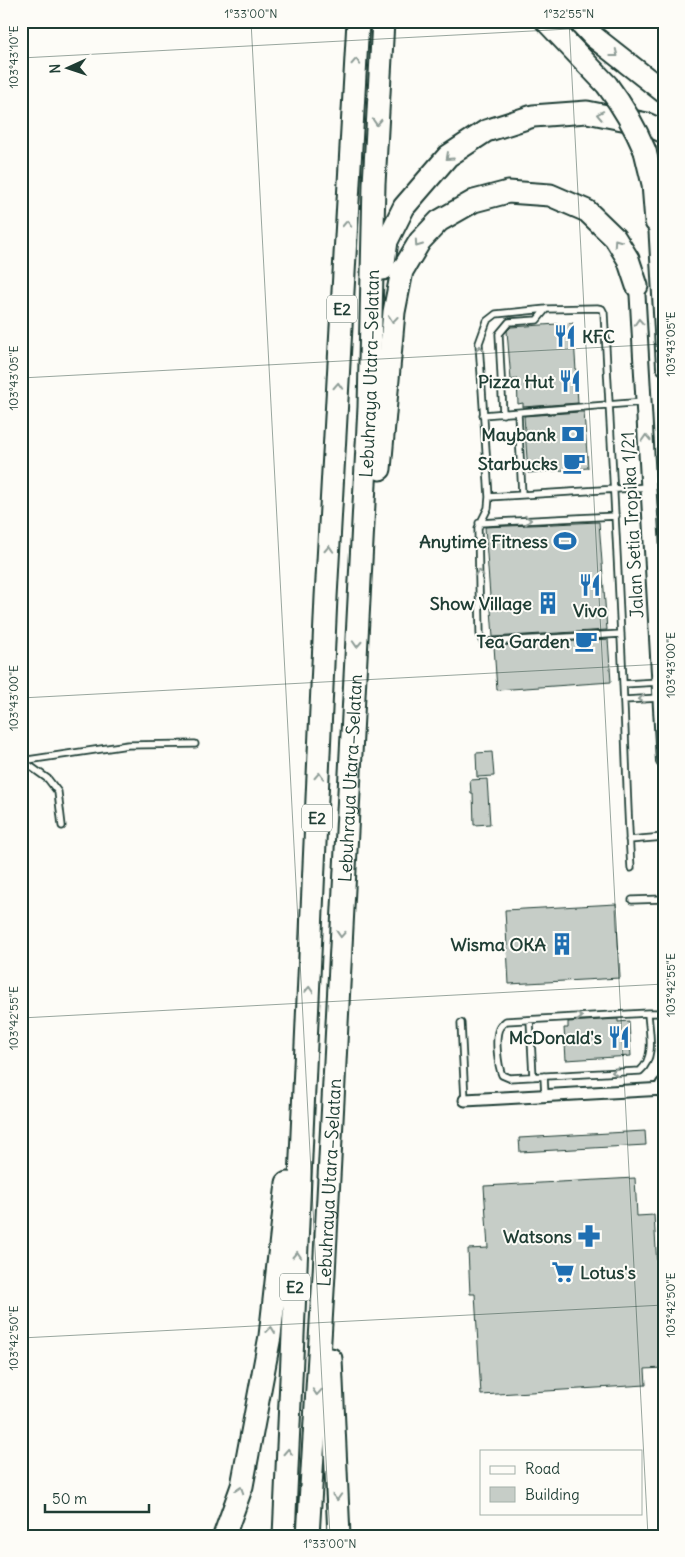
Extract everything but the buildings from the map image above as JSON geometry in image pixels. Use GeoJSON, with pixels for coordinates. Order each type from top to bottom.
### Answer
{"type":"FeatureCollection","features":[{"type":"Feature","properties":{"kind":"highway","name":"Lebuhraya Utara–Selatan"},"geometry":{"type":"LineString","coordinates":[[284,1536],[326,607],[358,21]]}},
{"type":"Feature","properties":{"kind":"highway","name":"Lebuhraya Utara–Selatan"},"geometry":{"type":"LineString","coordinates":[[308,1536],[324,1274],[343,885],[360,596],[369,407],[374,184],[383,21]]}},
{"type":"Feature","properties":{"kind":"highway"},"geometry":{"type":"LineString","coordinates":[[546,21],[606,85],[637,132],[645,151],[652,184],[656,222]]}},
{"type":"Feature","properties":{"kind":"highway"},"geometry":{"type":"LineString","coordinates":[[579,21],[594,37],[664,92]]}},
{"type":"Feature","properties":{"kind":"highway"},"geometry":{"type":"LineString","coordinates":[[369,407],[381,280],[387,241],[404,207],[448,156],[486,131],[533,116],[587,112],[647,124],[664,132]]}},
{"type":"Feature","properties":{"kind":"highway"},"geometry":{"type":"LineString","coordinates":[[360,596],[378,483],[394,312],[402,271],[420,241],[439,221],[474,201],[508,192],[550,195],[587,211],[615,238],[628,259],[638,286]]}},
{"type":"Feature","properties":{"kind":"highway"},"geometry":{"type":"LineString","coordinates":[[224,1536],[242,1486],[270,1336],[289,1162],[307,1039]]}},
{"type":"Feature","properties":{"kind":"highway"},"geometry":{"type":"LineString","coordinates":[[324,1274],[330,1350],[339,1536]]}},
{"type":"Feature","properties":{"kind":"street"},"geometry":{"type":"LineString","coordinates":[[656,222],[664,367]]}},
{"type":"Feature","properties":{"kind":"street","name":"Jalan Setia Tropika 1/21"},"geometry":{"type":"LineString","coordinates":[[638,286],[662,682],[664,762]]}},
{"type":"Feature","properties":{"kind":"street"},"geometry":{"type":"LineString","coordinates":[[465,1100],[663,1088]]}},
{"type":"Feature","properties":{"kind":"lane"},"geometry":{"type":"LineString","coordinates":[[621,634],[486,642],[482,640],[478,528],[488,508],[489,497],[479,343],[488,321],[496,314],[546,309],[597,308],[602,309],[604,313],[615,489],[631,868]]}},
{"type":"Feature","properties":{"kind":"lane"},"geometry":{"type":"LineString","coordinates":[[503,414],[499,334],[509,322],[537,320],[546,309]]}},
{"type":"Feature","properties":{"kind":"lane"},"geometry":{"type":"LineString","coordinates":[[483,415],[644,402]]}},
{"type":"Feature","properties":{"kind":"lane"},"geometry":{"type":"LineString","coordinates":[[518,413],[522,495]]}},
{"type":"Feature","properties":{"kind":"lane"},"geometry":{"type":"LineString","coordinates":[[489,497],[649,487]]}},
{"type":"Feature","properties":{"kind":"lane"},"geometry":{"type":"LineString","coordinates":[[480,523],[616,516]]}},
{"type":"Feature","properties":{"kind":"lane"},"geometry":{"type":"LineString","coordinates":[[624,684],[662,682]]}},
{"type":"Feature","properties":{"kind":"lane"},"geometry":{"type":"LineString","coordinates":[[624,700],[662,698]]}},
{"type":"Feature","properties":{"kind":"lane"},"geometry":{"type":"LineString","coordinates":[[22,761],[128,745],[195,744]]}},
{"type":"Feature","properties":{"kind":"lane"},"geometry":{"type":"LineString","coordinates":[[22,761],[48,779],[58,792],[62,826]]}},
{"type":"Feature","properties":{"kind":"lane"},"geometry":{"type":"LineString","coordinates":[[629,840],[664,837]]}},
{"type":"Feature","properties":{"kind":"lane"},"geometry":{"type":"LineString","coordinates":[[632,900],[664,899]]}},
{"type":"Feature","properties":{"kind":"lane"},"geometry":{"type":"LineString","coordinates":[[648,1013],[650,1056],[644,1067],[640,1070],[510,1078],[502,1075],[499,1067],[497,1036],[499,1027],[506,1021],[648,1013],[664,1013]]}},
{"type":"Feature","properties":{"kind":"lane"},"geometry":{"type":"LineString","coordinates":[[530,1020],[533,1077]]}},
{"type":"Feature","properties":{"kind":"lane"},"geometry":{"type":"LineString","coordinates":[[461,1023],[465,1100]]}},
{"type":"Feature","properties":{"kind":"lane"},"geometry":{"type":"LineString","coordinates":[[544,1076],[546,1096]]}},
{"type":"Feature","properties":{"kind":"place","name":"KFC"},"geometry":{"type":"Point","coordinates":[565,336]}},
{"type":"Feature","properties":{"kind":"place","name":"Pizza Hut"},"geometry":{"type":"Point","coordinates":[570,381]}},
{"type":"Feature","properties":{"kind":"place","name":"Maybank"},"geometry":{"type":"Point","coordinates":[573,434]}},
{"type":"Feature","properties":{"kind":"place","name":"Starbucks"},"geometry":{"type":"Point","coordinates":[574,463]}},
{"type":"Feature","properties":{"kind":"place","name":"Anytime Fitness"},"geometry":{"type":"Point","coordinates":[565,541]}},
{"type":"Feature","properties":{"kind":"place","name":"Vivo"},"geometry":{"type":"Point","coordinates":[590,585]}},
{"type":"Feature","properties":{"kind":"place","name":"Show Village"},"geometry":{"type":"Point","coordinates":[548,603]}},
{"type":"Feature","properties":{"kind":"place","name":"Tea Garden"},"geometry":{"type":"Point","coordinates":[586,641]}},
{"type":"Feature","properties":{"kind":"place","name":"Wisma OKA"},"geometry":{"type":"Point","coordinates":[562,944]}},
{"type":"Feature","properties":{"kind":"place","name":"McDonald's"},"geometry":{"type":"Point","coordinates":[619,1037]}},
{"type":"Feature","properties":{"kind":"place","name":"Watsons"},"geometry":{"type":"Point","coordinates":[589,1236]}},
{"type":"Feature","properties":{"kind":"place","name":"Lotus's"},"geometry":{"type":"Point","coordinates":[563,1272]}}]}
